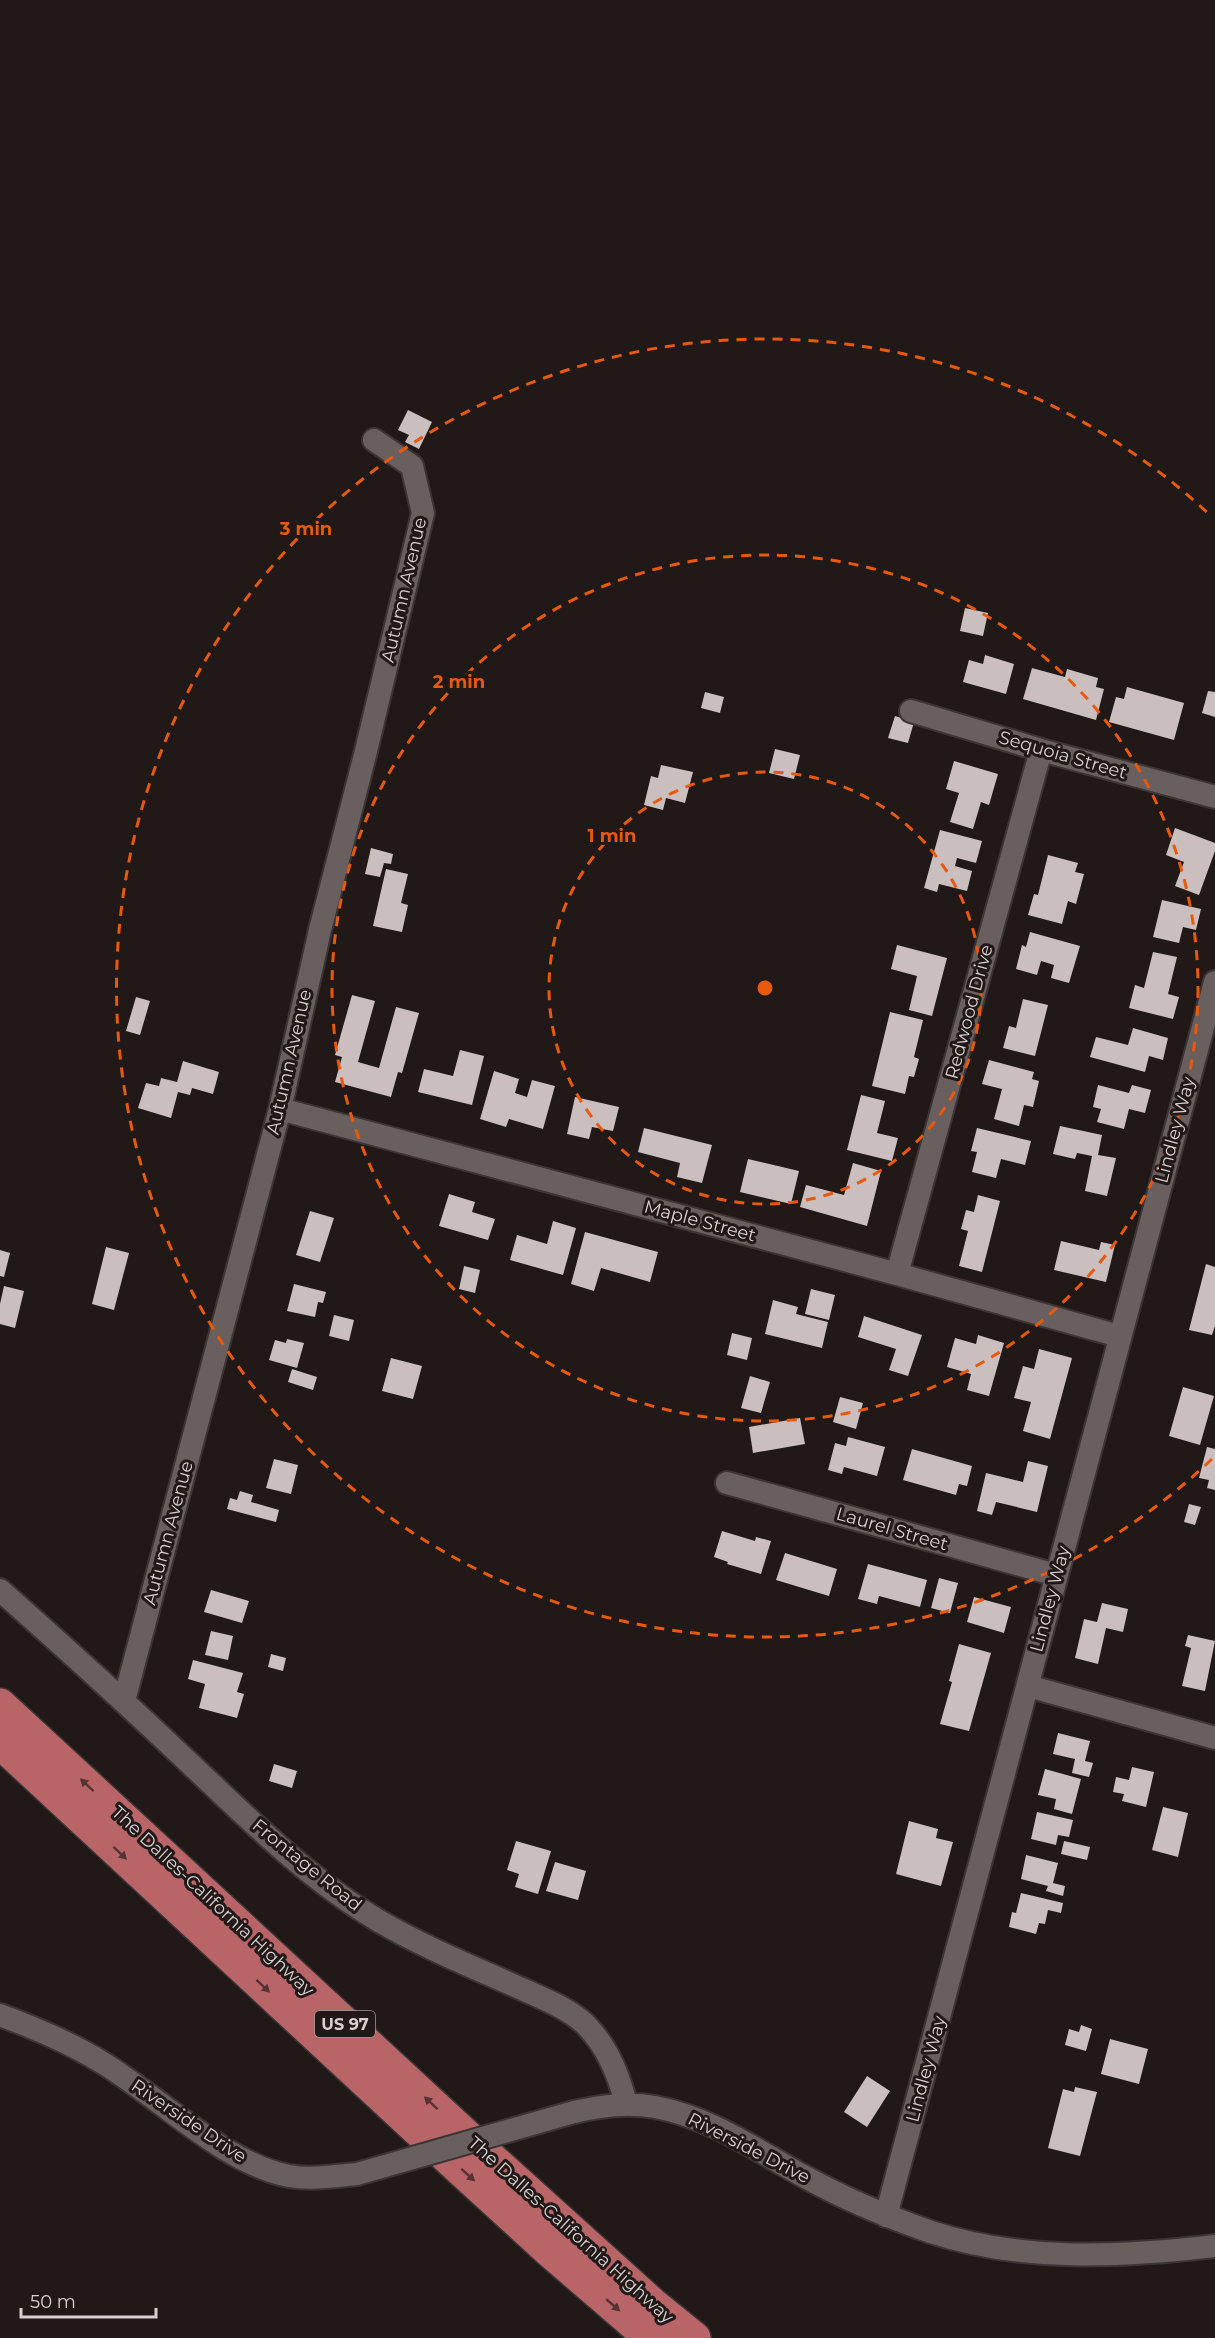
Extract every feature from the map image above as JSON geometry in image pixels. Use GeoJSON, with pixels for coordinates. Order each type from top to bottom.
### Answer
{"type":"FeatureCollection","features":[{"type":"Feature","properties":{"kind":"highway","name":"The Dalles-California Highway"},"geometry":{"type":"LineString","coordinates":[[0,1705],[504,2171],[694,2338]]}},
{"type":"Feature","properties":{"kind":"highway","name":"The Dalles-California Highway"},"geometry":{"type":"LineString","coordinates":[[0,1742],[542,2243],[651,2338]]}},
{"type":"Feature","properties":{"kind":"street","name":"Autumn Avenue"},"geometry":{"type":"LineString","coordinates":[[124,1701],[280,1109],[320,930],[365,756],[423,513],[412,466],[374,440]]}},
{"type":"Feature","properties":{"kind":"street","name":"Sequoia Street"},"geometry":{"type":"LineString","coordinates":[[911,711],[1041,750],[1215,797]]}},
{"type":"Feature","properties":{"kind":"street","name":"Redwood Drive"},"geometry":{"type":"LineString","coordinates":[[897,1274],[1041,750]]}},
{"type":"Feature","properties":{"kind":"street","name":"Lindley Way"},"geometry":{"type":"LineString","coordinates":[[886,2216],[1215,982]]}},
{"type":"Feature","properties":{"kind":"street","name":"Maple Street"},"geometry":{"type":"LineString","coordinates":[[280,1109],[897,1274],[1119,1336]]}},
{"type":"Feature","properties":{"kind":"street","name":"Laurel Street"},"geometry":{"type":"LineString","coordinates":[[727,1483],[1056,1575]]}},
{"type":"Feature","properties":{"kind":"street","name":"Frontage Road"},"geometry":{"type":"LineString","coordinates":[[0,1590],[124,1701],[285,1851],[335,1891],[378,1920],[437,1951],[545,2000],[585,2024],[611,2061],[621,2083],[626,2104]]}},
{"type":"Feature","properties":{"kind":"street"},"geometry":{"type":"LineString","coordinates":[[1028,1686],[1215,1738]]}},
{"type":"Feature","properties":{"kind":"street","name":"Riverside Drive"},"geometry":{"type":"LineString","coordinates":[[0,2015],[62,2040],[103,2063],[223,2147],[259,2166],[289,2176],[323,2178],[357,2174],[574,2112],[626,2104],[654,2106],[706,2123],[847,2199],[934,2233],[985,2245],[1043,2253],[1101,2255],[1215,2246]]}},
{"type":"Feature","properties":{"kind":"building"},"geometry":{"type":"Polygon","coordinates":[[[408,410],[432,422],[419,449],[405,442],[409,435],[398,430],[408,410]]]}},
{"type":"Feature","properties":{"kind":"building"},"geometry":{"type":"Polygon","coordinates":[[[965,608],[988,613],[983,636],[960,631],[965,608]]]}},
{"type":"Feature","properties":{"kind":"building"},"geometry":{"type":"Polygon","coordinates":[[[985,655],[1014,664],[1006,694],[963,682],[969,660],[983,664],[985,655]]]}},
{"type":"Feature","properties":{"kind":"building"},"geometry":{"type":"Polygon","coordinates":[[[1032,668],[1065,677],[1067,669],[1098,678],[1096,687],[1104,689],[1096,720],[1023,699],[1032,668]]]}},
{"type":"Feature","properties":{"kind":"building"},"geometry":{"type":"Polygon","coordinates":[[[1127,687],[1184,703],[1174,740],[1109,722],[1116,697],[1124,699],[1127,687]]]}},
{"type":"Feature","properties":{"kind":"building"},"geometry":{"type":"Polygon","coordinates":[[[1208,691],[1215,692],[1215,717],[1202,713],[1208,691]]]}},
{"type":"Feature","properties":{"kind":"building"},"geometry":{"type":"Polygon","coordinates":[[[705,692],[724,697],[720,713],[701,708],[705,692]]]}},
{"type":"Feature","properties":{"kind":"building"},"geometry":{"type":"Polygon","coordinates":[[[895,716],[914,722],[908,743],[888,738],[895,716]]]}},
{"type":"Feature","properties":{"kind":"building"},"geometry":{"type":"Polygon","coordinates":[[[775,749],[800,755],[794,779],[769,773],[775,749]]]}},
{"type":"Feature","properties":{"kind":"building"},"geometry":{"type":"Polygon","coordinates":[[[954,761],[998,774],[989,805],[981,802],[973,829],[950,822],[959,793],[946,789],[954,761]]]}},
{"type":"Feature","properties":{"kind":"building"},"geometry":{"type":"Polygon","coordinates":[[[661,765],[693,772],[685,803],[666,798],[663,810],[644,805],[651,776],[658,778],[661,765]]]}},
{"type":"Feature","properties":{"kind":"building"},"geometry":{"type":"Polygon","coordinates":[[[1175,828],[1215,843],[1215,851],[1199,895],[1175,886],[1184,862],[1166,855],[1175,828]]]}},
{"type":"Feature","properties":{"kind":"building"},"geometry":{"type":"Polygon","coordinates":[[[940,830],[982,841],[976,863],[957,858],[955,866],[972,871],[967,891],[939,884],[937,892],[924,888],[940,830]]]}},
{"type":"Feature","properties":{"kind":"building"},"geometry":{"type":"Polygon","coordinates":[[[371,848],[393,854],[391,864],[384,863],[380,877],[365,874],[371,848]]]}},
{"type":"Feature","properties":{"kind":"building"},"geometry":{"type":"Polygon","coordinates":[[[1048,855],[1078,863],[1075,872],[1084,874],[1076,904],[1068,901],[1062,924],[1028,915],[1034,894],[1038,895],[1048,855]]]}},
{"type":"Feature","properties":{"kind":"building"},"geometry":{"type":"Polygon","coordinates":[[[386,869],[408,874],[401,903],[408,905],[402,932],[373,926],[386,869]]]}},
{"type":"Feature","properties":{"kind":"building"},"geometry":{"type":"Polygon","coordinates":[[[1162,900],[1201,909],[1196,930],[1183,927],[1179,943],[1153,937],[1162,900]]]}},
{"type":"Feature","properties":{"kind":"building"},"geometry":{"type":"Polygon","coordinates":[[[1030,932],[1080,946],[1069,983],[1051,978],[1054,965],[1041,961],[1037,975],[1016,969],[1022,945],[1026,947],[1030,932]]]}},
{"type":"Feature","properties":{"kind":"building"},"geometry":{"type":"Polygon","coordinates":[[[897,945],[947,958],[932,1016],[909,1010],[917,976],[891,969],[897,945]]]}},
{"type":"Feature","properties":{"kind":"building"},"geometry":{"type":"Polygon","coordinates":[[[1153,952],[1177,957],[1168,994],[1179,997],[1173,1019],[1129,1008],[1135,985],[1144,988],[1153,952]]]}},
{"type":"Feature","properties":{"kind":"building"},"geometry":{"type":"Polygon","coordinates":[[[352,995],[375,1001],[358,1062],[379,1068],[396,1007],[419,1013],[402,1073],[398,1072],[391,1097],[335,1082],[342,1057],[335,1055],[352,995]]]}},
{"type":"Feature","properties":{"kind":"building"},"geometry":{"type":"Polygon","coordinates":[[[136,997],[150,1001],[140,1035],[126,1031],[136,997]]]}},
{"type":"Feature","properties":{"kind":"building"},"geometry":{"type":"Polygon","coordinates":[[[1023,999],[1048,1005],[1035,1056],[1003,1048],[1009,1026],[1016,1028],[1023,999]]]}},
{"type":"Feature","properties":{"kind":"building"},"geometry":{"type":"Polygon","coordinates":[[[890,1012],[923,1020],[914,1057],[919,1059],[914,1077],[909,1076],[905,1094],[872,1086],[890,1012]]]}},
{"type":"Feature","properties":{"kind":"building"},"geometry":{"type":"Polygon","coordinates":[[[1133,1028],[1168,1038],[1163,1060],[1149,1056],[1145,1072],[1090,1057],[1096,1037],[1128,1045],[1133,1028]]]}},
{"type":"Feature","properties":{"kind":"building"},"geometry":{"type":"Polygon","coordinates":[[[460,1050],[484,1056],[472,1105],[418,1092],[424,1069],[453,1076],[460,1050]]]}},
{"type":"Feature","properties":{"kind":"building"},"geometry":{"type":"Polygon","coordinates":[[[989,1060],[1034,1072],[1032,1079],[1039,1081],[1033,1107],[1024,1105],[1019,1126],[994,1119],[1002,1089],[982,1084],[989,1060]]]}},
{"type":"Feature","properties":{"kind":"building"},"geometry":{"type":"Polygon","coordinates":[[[183,1061],[219,1072],[213,1094],[192,1088],[190,1095],[178,1092],[171,1118],[138,1108],[146,1083],[159,1086],[161,1078],[177,1082],[183,1061]]]}},
{"type":"Feature","properties":{"kind":"building"},"geometry":{"type":"Polygon","coordinates":[[[494,1071],[519,1079],[515,1093],[527,1097],[532,1080],[555,1086],[543,1129],[509,1119],[506,1127],[480,1119],[494,1071]]]}},
{"type":"Feature","properties":{"kind":"building"},"geometry":{"type":"Polygon","coordinates":[[[1098,1085],[1129,1093],[1132,1085],[1151,1090],[1145,1113],[1129,1109],[1124,1129],[1097,1122],[1101,1109],[1093,1107],[1098,1085]]]}},
{"type":"Feature","properties":{"kind":"building"},"geometry":{"type":"Polygon","coordinates":[[[861,1095],[885,1101],[877,1133],[898,1138],[892,1161],[847,1150],[861,1095]]]}},
{"type":"Feature","properties":{"kind":"building"},"geometry":{"type":"Polygon","coordinates":[[[575,1097],[619,1107],[613,1131],[592,1127],[589,1139],[567,1134],[575,1097]]]}},
{"type":"Feature","properties":{"kind":"building"},"geometry":{"type":"Polygon","coordinates":[[[1060,1126],[1102,1135],[1098,1155],[1116,1158],[1107,1196],[1085,1191],[1092,1156],[1077,1153],[1075,1159],[1053,1154],[1060,1126]]]}},
{"type":"Feature","properties":{"kind":"building"},"geometry":{"type":"Polygon","coordinates":[[[644,1128],[712,1145],[702,1183],[677,1177],[680,1163],[638,1152],[644,1128]]]}},
{"type":"Feature","properties":{"kind":"building"},"geometry":{"type":"Polygon","coordinates":[[[977,1128],[1031,1141],[1025,1165],[1001,1159],[996,1178],[972,1172],[977,1152],[971,1151],[977,1128]]]}},
{"type":"Feature","properties":{"kind":"building"},"geometry":{"type":"Polygon","coordinates":[[[748,1159],[799,1171],[791,1204],[740,1192],[748,1159]]]}},
{"type":"Feature","properties":{"kind":"building"},"geometry":{"type":"Polygon","coordinates":[[[853,1163],[881,1171],[867,1226],[800,1207],[806,1185],[844,1195],[853,1163]]]}},
{"type":"Feature","properties":{"kind":"building"},"geometry":{"type":"Polygon","coordinates":[[[449,1194],[475,1202],[472,1212],[495,1219],[488,1240],[439,1226],[449,1194]]]}},
{"type":"Feature","properties":{"kind":"building"},"geometry":{"type":"Polygon","coordinates":[[[978,1195],[1000,1201],[982,1272],[959,1266],[968,1231],[961,1229],[966,1210],[974,1212],[978,1195]]]}},
{"type":"Feature","properties":{"kind":"building"},"geometry":{"type":"Polygon","coordinates":[[[310,1211],[334,1218],[320,1262],[296,1255],[310,1211]]]}},
{"type":"Feature","properties":{"kind":"building"},"geometry":{"type":"Polygon","coordinates":[[[553,1221],[576,1228],[563,1275],[510,1260],[517,1235],[547,1244],[553,1221]]]}},
{"type":"Feature","properties":{"kind":"building"},"geometry":{"type":"Polygon","coordinates":[[[585,1232],[658,1252],[650,1282],[601,1268],[594,1291],[571,1284],[585,1232]]]}},
{"type":"Feature","properties":{"kind":"building"},"geometry":{"type":"Polygon","coordinates":[[[1061,1241],[1099,1250],[1101,1242],[1115,1245],[1106,1282],[1054,1270],[1061,1241]]]}},
{"type":"Feature","properties":{"kind":"building"},"geometry":{"type":"Polygon","coordinates":[[[106,1247],[129,1253],[114,1310],[92,1304],[106,1247]]]}},
{"type":"Feature","properties":{"kind":"building"},"geometry":{"type":"Polygon","coordinates":[[[0,1250],[10,1253],[4,1277],[0,1276],[0,1250]]]}},
{"type":"Feature","properties":{"kind":"building"},"geometry":{"type":"Polygon","coordinates":[[[1206,1264],[1215,1267],[1215,1326],[1212,1335],[1189,1330],[1206,1264]]]}},
{"type":"Feature","properties":{"kind":"building"},"geometry":{"type":"Polygon","coordinates":[[[464,1266],[480,1270],[475,1293],[459,1289],[464,1266]]]}},
{"type":"Feature","properties":{"kind":"building"},"geometry":{"type":"Polygon","coordinates":[[[294,1284],[326,1292],[323,1303],[318,1302],[315,1317],[287,1311],[294,1284]]]}},
{"type":"Feature","properties":{"kind":"building"},"geometry":{"type":"Polygon","coordinates":[[[4,1286],[24,1291],[15,1328],[0,1324],[0,1304],[4,1286]]]}},
{"type":"Feature","properties":{"kind":"building"},"geometry":{"type":"Polygon","coordinates":[[[811,1289],[835,1295],[829,1320],[805,1314],[811,1289]]]}},
{"type":"Feature","properties":{"kind":"building"},"geometry":{"type":"Polygon","coordinates":[[[773,1300],[798,1307],[796,1314],[828,1322],[822,1348],[765,1334],[773,1300]]]}},
{"type":"Feature","properties":{"kind":"building"},"geometry":{"type":"Polygon","coordinates":[[[334,1315],[354,1320],[349,1341],[329,1336],[334,1315]]]}},
{"type":"Feature","properties":{"kind":"building"},"geometry":{"type":"Polygon","coordinates":[[[864,1316],[922,1335],[908,1376],[889,1370],[896,1349],[858,1337],[864,1316]]]}},
{"type":"Feature","properties":{"kind":"building"},"geometry":{"type":"Polygon","coordinates":[[[732,1333],[752,1338],[747,1360],[727,1355],[732,1333]]]}},
{"type":"Feature","properties":{"kind":"building"},"geometry":{"type":"Polygon","coordinates":[[[978,1335],[1004,1343],[989,1396],[967,1390],[971,1374],[947,1367],[955,1338],[976,1344],[978,1335]]]}},
{"type":"Feature","properties":{"kind":"building"},"geometry":{"type":"Polygon","coordinates":[[[287,1339],[304,1343],[297,1368],[269,1360],[275,1340],[286,1343],[287,1339]]]}},
{"type":"Feature","properties":{"kind":"building"},"geometry":{"type":"Polygon","coordinates":[[[1039,1349],[1072,1358],[1050,1439],[1023,1431],[1031,1402],[1014,1398],[1023,1366],[1034,1369],[1039,1349]]]}},
{"type":"Feature","properties":{"kind":"building"},"geometry":{"type":"Polygon","coordinates":[[[391,1358],[422,1366],[413,1399],[382,1391],[391,1358]]]}},
{"type":"Feature","properties":{"kind":"building"},"geometry":{"type":"Polygon","coordinates":[[[292,1369],[317,1377],[313,1390],[288,1382],[292,1369]]]}},
{"type":"Feature","properties":{"kind":"building"},"geometry":{"type":"Polygon","coordinates":[[[750,1376],[770,1382],[761,1413],[741,1408],[750,1376]]]}},
{"type":"Feature","properties":{"kind":"building"},"geometry":{"type":"Polygon","coordinates":[[[1183,1387],[1214,1396],[1200,1445],[1169,1436],[1183,1387]]]}},
{"type":"Feature","properties":{"kind":"building"},"geometry":{"type":"Polygon","coordinates":[[[840,1397],[863,1403],[856,1429],[833,1422],[840,1397]]]}},
{"type":"Feature","properties":{"kind":"building"},"geometry":{"type":"Polygon","coordinates":[[[800,1418],[805,1444],[753,1453],[749,1427],[800,1418]]]}},
{"type":"Feature","properties":{"kind":"building"},"geometry":{"type":"Polygon","coordinates":[[[848,1437],[885,1447],[877,1476],[844,1467],[842,1474],[828,1470],[835,1443],[846,1446],[848,1437]]]}},
{"type":"Feature","properties":{"kind":"building"},"geometry":{"type":"Polygon","coordinates":[[[1207,1447],[1215,1449],[1215,1490],[1207,1488],[1209,1480],[1199,1478],[1207,1447]]]}},
{"type":"Feature","properties":{"kind":"building"},"geometry":{"type":"Polygon","coordinates":[[[912,1449],[972,1466],[967,1486],[959,1484],[956,1495],[903,1480],[912,1449]]]}},
{"type":"Feature","properties":{"kind":"building"},"geometry":{"type":"Polygon","coordinates":[[[274,1459],[298,1465],[291,1494],[266,1488],[274,1459]]]}},
{"type":"Feature","properties":{"kind":"building"},"geometry":{"type":"Polygon","coordinates":[[[1028,1461],[1048,1466],[1037,1512],[996,1502],[992,1515],[977,1511],[986,1473],[1023,1482],[1028,1461]]]}},
{"type":"Feature","properties":{"kind":"building"},"geometry":{"type":"Polygon","coordinates":[[[240,1491],[253,1495],[251,1502],[279,1510],[276,1522],[227,1509],[230,1498],[237,1500],[240,1491]]]}},
{"type":"Feature","properties":{"kind":"building"},"geometry":{"type":"Polygon","coordinates":[[[1189,1504],[1201,1507],[1195,1525],[1184,1522],[1189,1504]]]}},
{"type":"Feature","properties":{"kind":"building"},"geometry":{"type":"Polygon","coordinates":[[[722,1531],[755,1541],[756,1537],[771,1541],[761,1574],[727,1564],[728,1562],[714,1557],[722,1531]]]}},
{"type":"Feature","properties":{"kind":"building"},"geometry":{"type":"Polygon","coordinates":[[[785,1553],[837,1569],[829,1596],[776,1580],[785,1553]]]}},
{"type":"Feature","properties":{"kind":"building"},"geometry":{"type":"Polygon","coordinates":[[[868,1564],[927,1580],[920,1607],[879,1596],[877,1604],[858,1599],[868,1564]]]}},
{"type":"Feature","properties":{"kind":"building"},"geometry":{"type":"Polygon","coordinates":[[[939,1578],[958,1583],[950,1613],[931,1608],[939,1578]]]}},
{"type":"Feature","properties":{"kind":"building"},"geometry":{"type":"Polygon","coordinates":[[[211,1590],[249,1601],[242,1623],[204,1612],[211,1590]]]}},
{"type":"Feature","properties":{"kind":"building"},"geometry":{"type":"Polygon","coordinates":[[[974,1597],[1011,1607],[1004,1633],[967,1622],[974,1597]]]}},
{"type":"Feature","properties":{"kind":"building"},"geometry":{"type":"Polygon","coordinates":[[[1102,1603],[1128,1609],[1123,1632],[1106,1628],[1098,1664],[1075,1658],[1084,1619],[1097,1622],[1102,1603]]]}},
{"type":"Feature","properties":{"kind":"building"},"geometry":{"type":"Polygon","coordinates":[[[211,1631],[233,1636],[228,1660],[205,1655],[211,1631]]]}},
{"type":"Feature","properties":{"kind":"building"},"geometry":{"type":"Polygon","coordinates":[[[1188,1635],[1215,1641],[1205,1691],[1182,1686],[1191,1648],[1185,1646],[1188,1635]]]}},
{"type":"Feature","properties":{"kind":"building"},"geometry":{"type":"Polygon","coordinates":[[[959,1644],[991,1653],[969,1731],[940,1724],[952,1682],[949,1681],[959,1644]]]}},
{"type":"Feature","properties":{"kind":"building"},"geometry":{"type":"Polygon","coordinates":[[[271,1654],[286,1658],[283,1671],[268,1667],[271,1654]]]}},
{"type":"Feature","properties":{"kind":"building"},"geometry":{"type":"Polygon","coordinates":[[[193,1660],[243,1673],[237,1692],[244,1694],[237,1718],[199,1708],[205,1684],[188,1679],[193,1660]]]}},
{"type":"Feature","properties":{"kind":"building"},"geometry":{"type":"Polygon","coordinates":[[[1058,1733],[1090,1741],[1085,1761],[1093,1763],[1089,1777],[1072,1773],[1075,1759],[1053,1754],[1058,1733]]]}},
{"type":"Feature","properties":{"kind":"building"},"geometry":{"type":"Polygon","coordinates":[[[274,1764],[297,1771],[292,1788],[269,1781],[274,1764]]]}},
{"type":"Feature","properties":{"kind":"building"},"geometry":{"type":"Polygon","coordinates":[[[1132,1767],[1154,1772],[1146,1807],[1122,1801],[1124,1794],[1113,1792],[1116,1777],[1129,1780],[1132,1767]]]}},
{"type":"Feature","properties":{"kind":"building"},"geometry":{"type":"Polygon","coordinates":[[[1045,1769],[1081,1779],[1072,1814],[1054,1809],[1056,1799],[1038,1795],[1045,1769]]]}},
{"type":"Feature","properties":{"kind":"building"},"geometry":{"type":"Polygon","coordinates":[[[1163,1807],[1188,1813],[1178,1857],[1152,1850],[1163,1807]]]}},
{"type":"Feature","properties":{"kind":"building"},"geometry":{"type":"Polygon","coordinates":[[[1037,1812],[1073,1820],[1069,1837],[1058,1835],[1056,1845],[1031,1839],[1037,1812]]]}},
{"type":"Feature","properties":{"kind":"building"},"geometry":{"type":"Polygon","coordinates":[[[909,1821],[938,1829],[936,1838],[953,1842],[941,1886],[896,1874],[909,1821]]]}},
{"type":"Feature","properties":{"kind":"building"},"geometry":{"type":"Polygon","coordinates":[[[516,1841],[551,1851],[538,1894],[515,1887],[519,1874],[507,1870],[516,1841]]]}},
{"type":"Feature","properties":{"kind":"building"},"geometry":{"type":"Polygon","coordinates":[[[1064,1841],[1090,1847],[1087,1860],[1061,1854],[1064,1841]]]}},
{"type":"Feature","properties":{"kind":"building"},"geometry":{"type":"Polygon","coordinates":[[[1026,1855],[1058,1863],[1053,1883],[1065,1886],[1063,1896],[1046,1891],[1048,1886],[1021,1879],[1026,1855]]]}},
{"type":"Feature","properties":{"kind":"building"},"geometry":{"type":"Polygon","coordinates":[[[555,1862],[586,1871],[578,1900],[546,1891],[555,1862]]]}},
{"type":"Feature","properties":{"kind":"building"},"geometry":{"type":"Polygon","coordinates":[[[1021,1893],[1063,1903],[1061,1913],[1048,1910],[1045,1924],[1039,1923],[1036,1934],[1009,1927],[1012,1912],[1016,1913],[1021,1893]]]}},
{"type":"Feature","properties":{"kind":"building"},"geometry":{"type":"Polygon","coordinates":[[[1081,2025],[1092,2029],[1086,2051],[1065,2045],[1069,2029],[1079,2032],[1081,2025]]]}},
{"type":"Feature","properties":{"kind":"building"},"geometry":{"type":"Polygon","coordinates":[[[1110,2039],[1148,2049],[1139,2084],[1101,2074],[1110,2039]]]}},
{"type":"Feature","properties":{"kind":"building"},"geometry":{"type":"Polygon","coordinates":[[[867,2076],[890,2091],[867,2127],[844,2112],[867,2076]]]}},
{"type":"Feature","properties":{"kind":"building"},"geometry":{"type":"Polygon","coordinates":[[[1075,2087],[1097,2092],[1080,2156],[1048,2148],[1063,2089],[1074,2092],[1075,2087]]]}}]}
